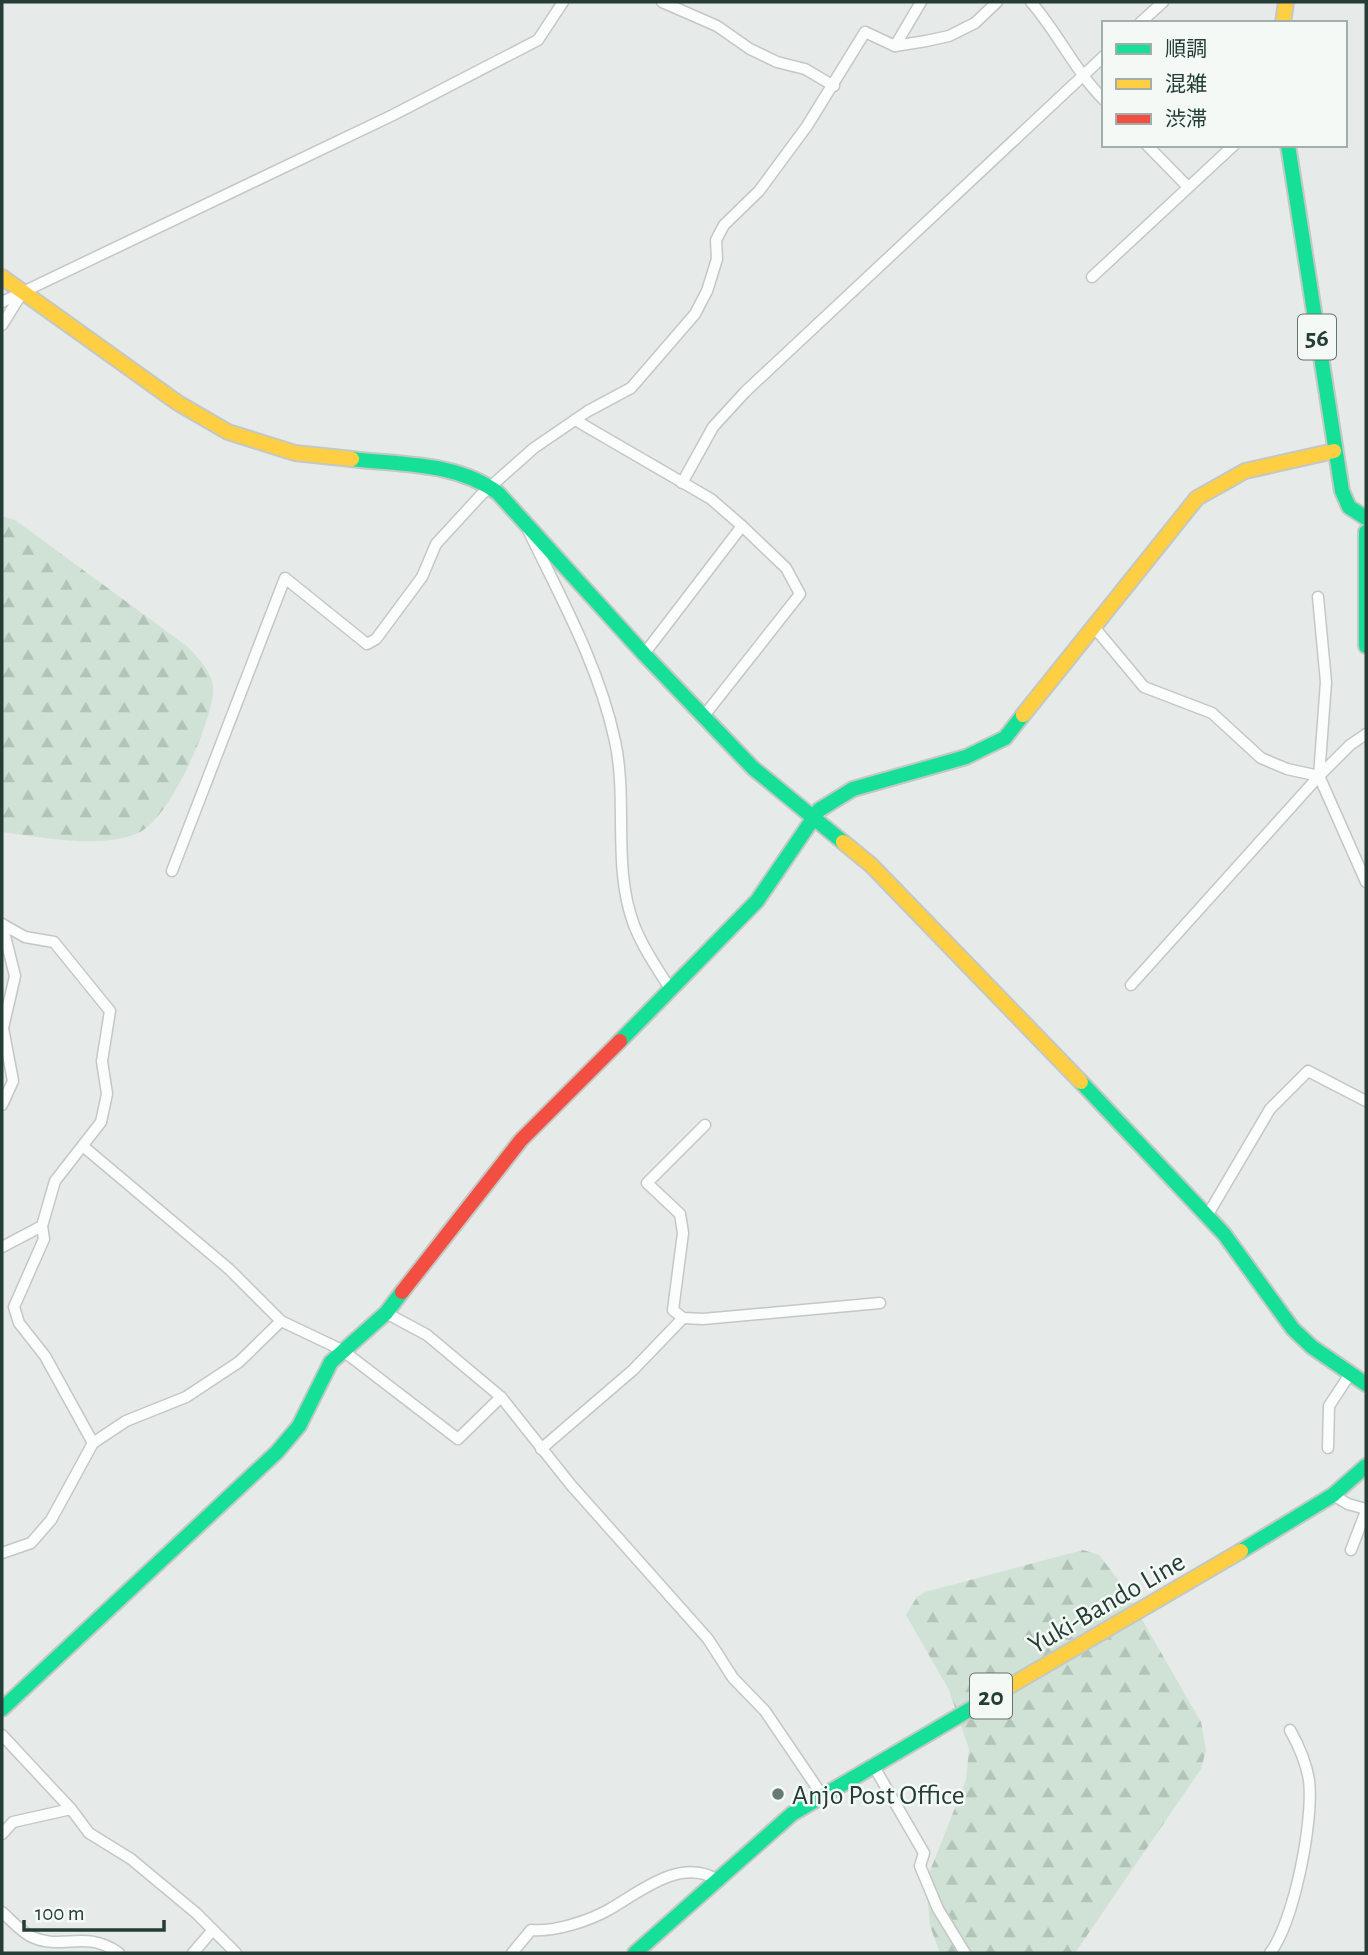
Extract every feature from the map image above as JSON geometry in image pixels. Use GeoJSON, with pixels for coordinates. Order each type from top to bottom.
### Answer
{"type":"FeatureCollection","features":[{"type":"Feature","properties":{"kind":"street"},"geometry":{"type":"LineString","coordinates":[[2,302],[393,115],[538,40],[563,2]]}},
{"type":"Feature","properties":{"kind":"street"},"geometry":{"type":"LineString","coordinates":[[662,2],[717,26],[759,53],[805,69],[834,86]]}},
{"type":"Feature","properties":{"kind":"street"},"geometry":{"type":"LineString","coordinates":[[895,46],[921,2]]}},
{"type":"Feature","properties":{"kind":"street"},"geometry":{"type":"LineString","coordinates":[[172,871],[285,578],[367,644],[372,642],[422,576],[436,544],[490,486],[534,447],[631,388],[695,314],[707,291],[717,259],[716,240],[724,225],[759,191],[834,86],[865,32],[895,46],[950,36],[975,23],[998,2]]}},
{"type":"Feature","properties":{"kind":"street"},"geometry":{"type":"LineString","coordinates":[[1031,2],[1055,30],[1081,76],[1102,98]]}},
{"type":"Feature","properties":{"kind":"street"},"geometry":{"type":"LineString","coordinates":[[1142,21],[1163,2]]}},
{"type":"Feature","properties":{"kind":"street"},"geometry":{"type":"LineString","coordinates":[[1283,21],[1286,2]]}},
{"type":"Feature","properties":{"kind":"street"},"geometry":{"type":"LineString","coordinates":[[682,483],[713,427],[745,392],[1102,57]]}},
{"type":"Feature","properties":{"kind":"street"},"geometry":{"type":"LineString","coordinates":[[1149,147],[1188,187]]}},
{"type":"Feature","properties":{"kind":"street"},"geometry":{"type":"LineString","coordinates":[[1092,277],[1232,147]]}},
{"type":"Feature","properties":{"kind":"street","name":"56"},"geometry":{"type":"LineString","coordinates":[[1288,147],[1335,451],[1345,499],[1355,513],[1366,518]]}},
{"type":"Feature","properties":{"kind":"street"},"geometry":{"type":"LineString","coordinates":[[2,276],[197,416],[228,432],[295,453],[465,473],[490,486],[521,515],[644,654],[753,768],[871,865],[1207,1216],[1224,1234],[1293,1329],[1366,1384]]}},
{"type":"Feature","properties":{"kind":"street"},"geometry":{"type":"LineString","coordinates":[[2,325],[23,292]]}},
{"type":"Feature","properties":{"kind":"street"},"geometry":{"type":"LineString","coordinates":[[575,420],[711,499],[786,568],[800,594],[703,717]]}},
{"type":"Feature","properties":{"kind":"street"},"geometry":{"type":"LineString","coordinates":[[2,1709],[277,1452],[299,1426],[331,1362],[386,1313],[522,1140],[757,901],[813,817],[830,801],[853,789],[966,757],[1005,738],[1197,498],[1214,484],[1235,473],[1335,451]]}},
{"type":"Feature","properties":{"kind":"street"},"geometry":{"type":"LineString","coordinates":[[521,515],[579,635],[607,711],[616,743],[622,793],[623,868],[634,925],[671,990]]}},
{"type":"Feature","properties":{"kind":"street"},"geometry":{"type":"LineString","coordinates":[[644,654],[742,526]]}},
{"type":"Feature","properties":{"kind":"street"},"geometry":{"type":"LineString","coordinates":[[1366,532],[1366,646]]}},
{"type":"Feature","properties":{"kind":"street"},"geometry":{"type":"LineString","coordinates":[[1318,597],[1326,682],[1319,776],[1366,882]]}},
{"type":"Feature","properties":{"kind":"street"},"geometry":{"type":"LineString","coordinates":[[1094,627],[1144,687],[1213,713],[1261,758],[1287,769],[1319,776]]}},
{"type":"Feature","properties":{"kind":"street"},"geometry":{"type":"LineString","coordinates":[[1130,985],[1319,776],[1350,745],[1366,734]]}},
{"type":"Feature","properties":{"kind":"street"},"geometry":{"type":"LineString","coordinates":[[2,1105],[13,1081],[3,1028],[15,976],[2,924],[25,937],[54,942],[110,1011],[102,1060],[107,1094],[101,1122],[55,1181],[42,1226],[44,1239],[15,1303],[19,1323],[46,1356],[93,1443]]}},
{"type":"Feature","properties":{"kind":"street"},"geometry":{"type":"LineString","coordinates":[[1207,1216],[1269,1109],[1308,1071],[1366,1101]]}},
{"type":"Feature","properties":{"kind":"street"},"geometry":{"type":"LineString","coordinates":[[705,1125],[647,1183],[680,1214],[683,1233],[674,1310],[683,1318],[703,1319],[880,1303]]}},
{"type":"Feature","properties":{"kind":"street"},"geometry":{"type":"LineString","coordinates":[[83,1147],[229,1269],[281,1321],[342,1350],[458,1439],[502,1397]]}},
{"type":"Feature","properties":{"kind":"street"},"geometry":{"type":"LineString","coordinates":[[2,1247],[42,1226]]}},
{"type":"Feature","properties":{"kind":"street"},"geometry":{"type":"LineString","coordinates":[[386,1313],[427,1335],[502,1397],[541,1449],[708,1639],[733,1678],[765,1711],[822,1794]]}},
{"type":"Feature","properties":{"kind":"street"},"geometry":{"type":"LineString","coordinates":[[541,1449],[633,1370],[683,1318]]}},
{"type":"Feature","properties":{"kind":"street"},"geometry":{"type":"LineString","coordinates":[[2,1553],[31,1543],[51,1520],[93,1443],[126,1421],[186,1397],[240,1362],[281,1321]]}},
{"type":"Feature","properties":{"kind":"street"},"geometry":{"type":"LineString","coordinates":[[1328,1448],[1329,1406],[1350,1374]]}},
{"type":"Feature","properties":{"kind":"street","name":"Yuki-Bando Line"},"geometry":{"type":"LineString","coordinates":[[635,1953],[771,1831],[822,1794],[1333,1495],[1366,1466]]}},
{"type":"Feature","properties":{"kind":"street"},"geometry":{"type":"LineString","coordinates":[[1333,1495],[1366,1510],[1351,1550]]}},
{"type":"Feature","properties":{"kind":"street"},"geometry":{"type":"LineString","coordinates":[[1269,1953],[1280,1939],[1293,1900],[1309,1795],[1304,1761],[1290,1730]]}},
{"type":"Feature","properties":{"kind":"street"},"geometry":{"type":"LineString","coordinates":[[2,1735],[71,1809],[89,1833],[131,1858],[196,1913],[236,1953]]}},
{"type":"Feature","properties":{"kind":"street"},"geometry":{"type":"LineString","coordinates":[[873,1765],[924,1853],[920,1866],[938,1909],[965,1953]]}},
{"type":"Feature","properties":{"kind":"street"},"geometry":{"type":"LineString","coordinates":[[2,1834],[13,1822],[71,1809]]}},
{"type":"Feature","properties":{"kind":"street"},"geometry":{"type":"LineString","coordinates":[[512,1953],[531,1930],[546,1931],[608,1911],[636,1892],[668,1877],[694,1871],[716,1879]]}},
{"type":"Feature","properties":{"kind":"street"},"geometry":{"type":"LineString","coordinates":[[2,1912],[32,1936],[45,1940],[98,1941],[119,1953]]}},
{"type":"Feature","properties":{"kind":"street"},"geometry":{"type":"LineString","coordinates":[[193,1953],[212,1931]]}},
{"type":"Feature","properties":{"kind":"green space"},"geometry":{"type":"Polygon","coordinates":[[[2,516],[15,520],[188,647],[212,680],[213,693],[205,727],[187,769],[164,809],[140,832],[109,840],[72,841],[2,832],[2,516]]]}},
{"type":"Feature","properties":{"kind":"green space"},"geometry":{"type":"Polygon","coordinates":[[[1083,1550],[1099,1555],[1122,1585],[1201,1722],[1206,1750],[1201,1769],[1075,1953],[940,1953],[930,1926],[926,1881],[966,1780],[969,1749],[949,1690],[906,1615],[917,1597],[925,1592],[1083,1550]]]}},
{"type":"Feature","properties":{"kind":"traffic: fast"},"geometry":{"type":"LineString","coordinates":[[1288,147],[1342,491],[1349,507],[1366,518]]}},
{"type":"Feature","properties":{"kind":"traffic: fast"},"geometry":{"type":"LineString","coordinates":[[352,459],[447,470],[465,475],[498,493],[644,654],[753,768],[843,842]]}},
{"type":"Feature","properties":{"kind":"traffic: fast"},"geometry":{"type":"LineString","coordinates":[[1366,532],[1366,646]]}},
{"type":"Feature","properties":{"kind":"traffic: fast"},"geometry":{"type":"LineString","coordinates":[[620,1041],[757,901],[819,810],[853,789],[966,757],[1005,738],[1023,715]]}},
{"type":"Feature","properties":{"kind":"traffic: fast"},"geometry":{"type":"LineString","coordinates":[[1081,1082],[1224,1234],[1293,1329],[1312,1347],[1366,1384]]}},
{"type":"Feature","properties":{"kind":"traffic: fast"},"geometry":{"type":"LineString","coordinates":[[2,1709],[277,1452],[299,1426],[331,1362],[386,1313],[402,1292]]}},
{"type":"Feature","properties":{"kind":"traffic: fast"},"geometry":{"type":"LineString","coordinates":[[1241,1551],[1333,1495],[1366,1466]]}},
{"type":"Feature","properties":{"kind":"traffic: fast"},"geometry":{"type":"LineString","coordinates":[[635,1953],[792,1814],[1003,1690]]}},
{"type":"Feature","properties":{"kind":"traffic: slow"},"geometry":{"type":"LineString","coordinates":[[1283,21],[1286,2]]}},
{"type":"Feature","properties":{"kind":"traffic: slow"},"geometry":{"type":"LineString","coordinates":[[2,277],[178,403],[228,432],[295,453],[352,459]]}},
{"type":"Feature","properties":{"kind":"traffic: slow"},"geometry":{"type":"LineString","coordinates":[[1023,715],[1197,498],[1245,471],[1334,451]]}},
{"type":"Feature","properties":{"kind":"traffic: slow"},"geometry":{"type":"LineString","coordinates":[[843,842],[871,865],[1081,1082]]}},
{"type":"Feature","properties":{"kind":"traffic: slow"},"geometry":{"type":"LineString","coordinates":[[1003,1690],[1241,1551]]}},
{"type":"Feature","properties":{"kind":"traffic: jam"},"geometry":{"type":"LineString","coordinates":[[402,1292],[521,1140],[620,1041]]}},
{"type":"Feature","properties":{"kind":"place","name":"Anjo Post Office"},"geometry":{"type":"Point","coordinates":[778,1794]}}]}
